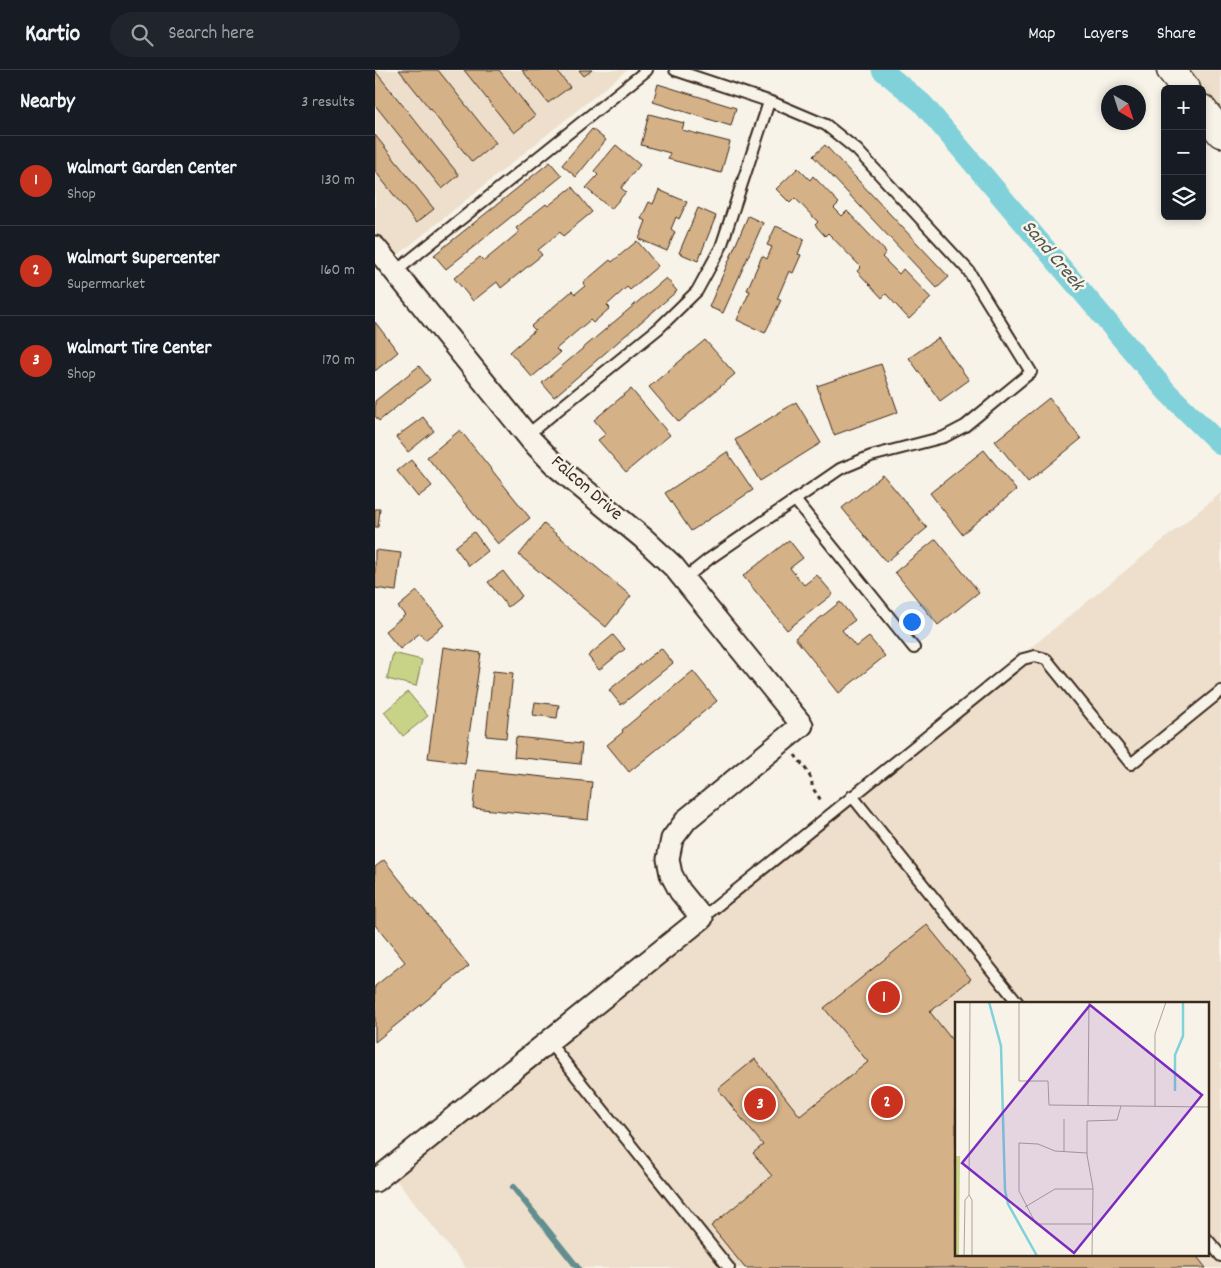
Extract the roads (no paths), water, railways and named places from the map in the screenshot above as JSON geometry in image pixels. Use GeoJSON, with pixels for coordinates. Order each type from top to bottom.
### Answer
{"type":"FeatureCollection","features":[{"type":"Feature","properties":{"kind":"main road"},"geometry":{"type":"LineString","coordinates":[[1171,70],[1183,85]]}},
{"type":"Feature","properties":{"kind":"main road"},"geometry":{"type":"LineString","coordinates":[[1206,114],[1221,133]]}},
{"type":"Feature","properties":{"kind":"street","name":"Falcon Drive"},"geometry":{"type":"LineString","coordinates":[[375,247],[527,435],[557,467],[643,538],[684,579],[802,725],[687,818],[672,839],[668,859],[671,874],[680,891],[702,918]]}},
{"type":"Feature","properties":{"kind":"street"},"geometry":{"type":"LineString","coordinates":[[375,1181],[702,918]]}},
{"type":"Feature","properties":{"kind":"lane"},"geometry":{"type":"LineString","coordinates":[[395,272],[647,70]]}},
{"type":"Feature","properties":{"kind":"lane"},"geometry":{"type":"LineString","coordinates":[[675,70],[769,102],[826,125],[857,150],[967,270],[1031,372],[958,430],[944,437],[871,456],[840,469],[684,579]]}},
{"type":"Feature","properties":{"kind":"lane"},"geometry":{"type":"LineString","coordinates":[[527,435],[659,328],[697,291],[721,247],[769,102]]}},
{"type":"Feature","properties":{"kind":"lane"},"geometry":{"type":"LineString","coordinates":[[795,500],[915,648]]}},
{"type":"Feature","properties":{"kind":"lane"},"geometry":{"type":"LineString","coordinates":[[702,918],[1023,659],[1035,656],[1046,659],[1131,764],[1221,691]]}},
{"type":"Feature","properties":{"kind":"lane"},"geometry":{"type":"LineString","coordinates":[[852,796],[1017,1002]]}},
{"type":"Feature","properties":{"kind":"lane"},"geometry":{"type":"LineString","coordinates":[[548,1042],[729,1268]]}},
{"type":"Feature","properties":{"kind":"lane"},"geometry":{"type":"LineString","coordinates":[[1209,1241],[1221,1256]]}},
{"type":"Feature","properties":{"kind":"waterway","name":"Sand Creek"},"geometry":{"type":"LineString","coordinates":[[882,70],[922,103],[1167,392],[1221,445]]}},
{"type":"Feature","properties":{"kind":"waterway"},"geometry":{"type":"LineString","coordinates":[[513,1187],[578,1268]]}},
{"type":"Feature","properties":{"kind":"place","name":"Walmart Garden Center"},"geometry":{"type":"Point","coordinates":[884,997]}},
{"type":"Feature","properties":{"kind":"place","name":"Walmart Supercenter"},"geometry":{"type":"Point","coordinates":[887,1102]}},
{"type":"Feature","properties":{"kind":"place","name":"Walmart Tire Center"},"geometry":{"type":"Point","coordinates":[760,1104]}}]}
